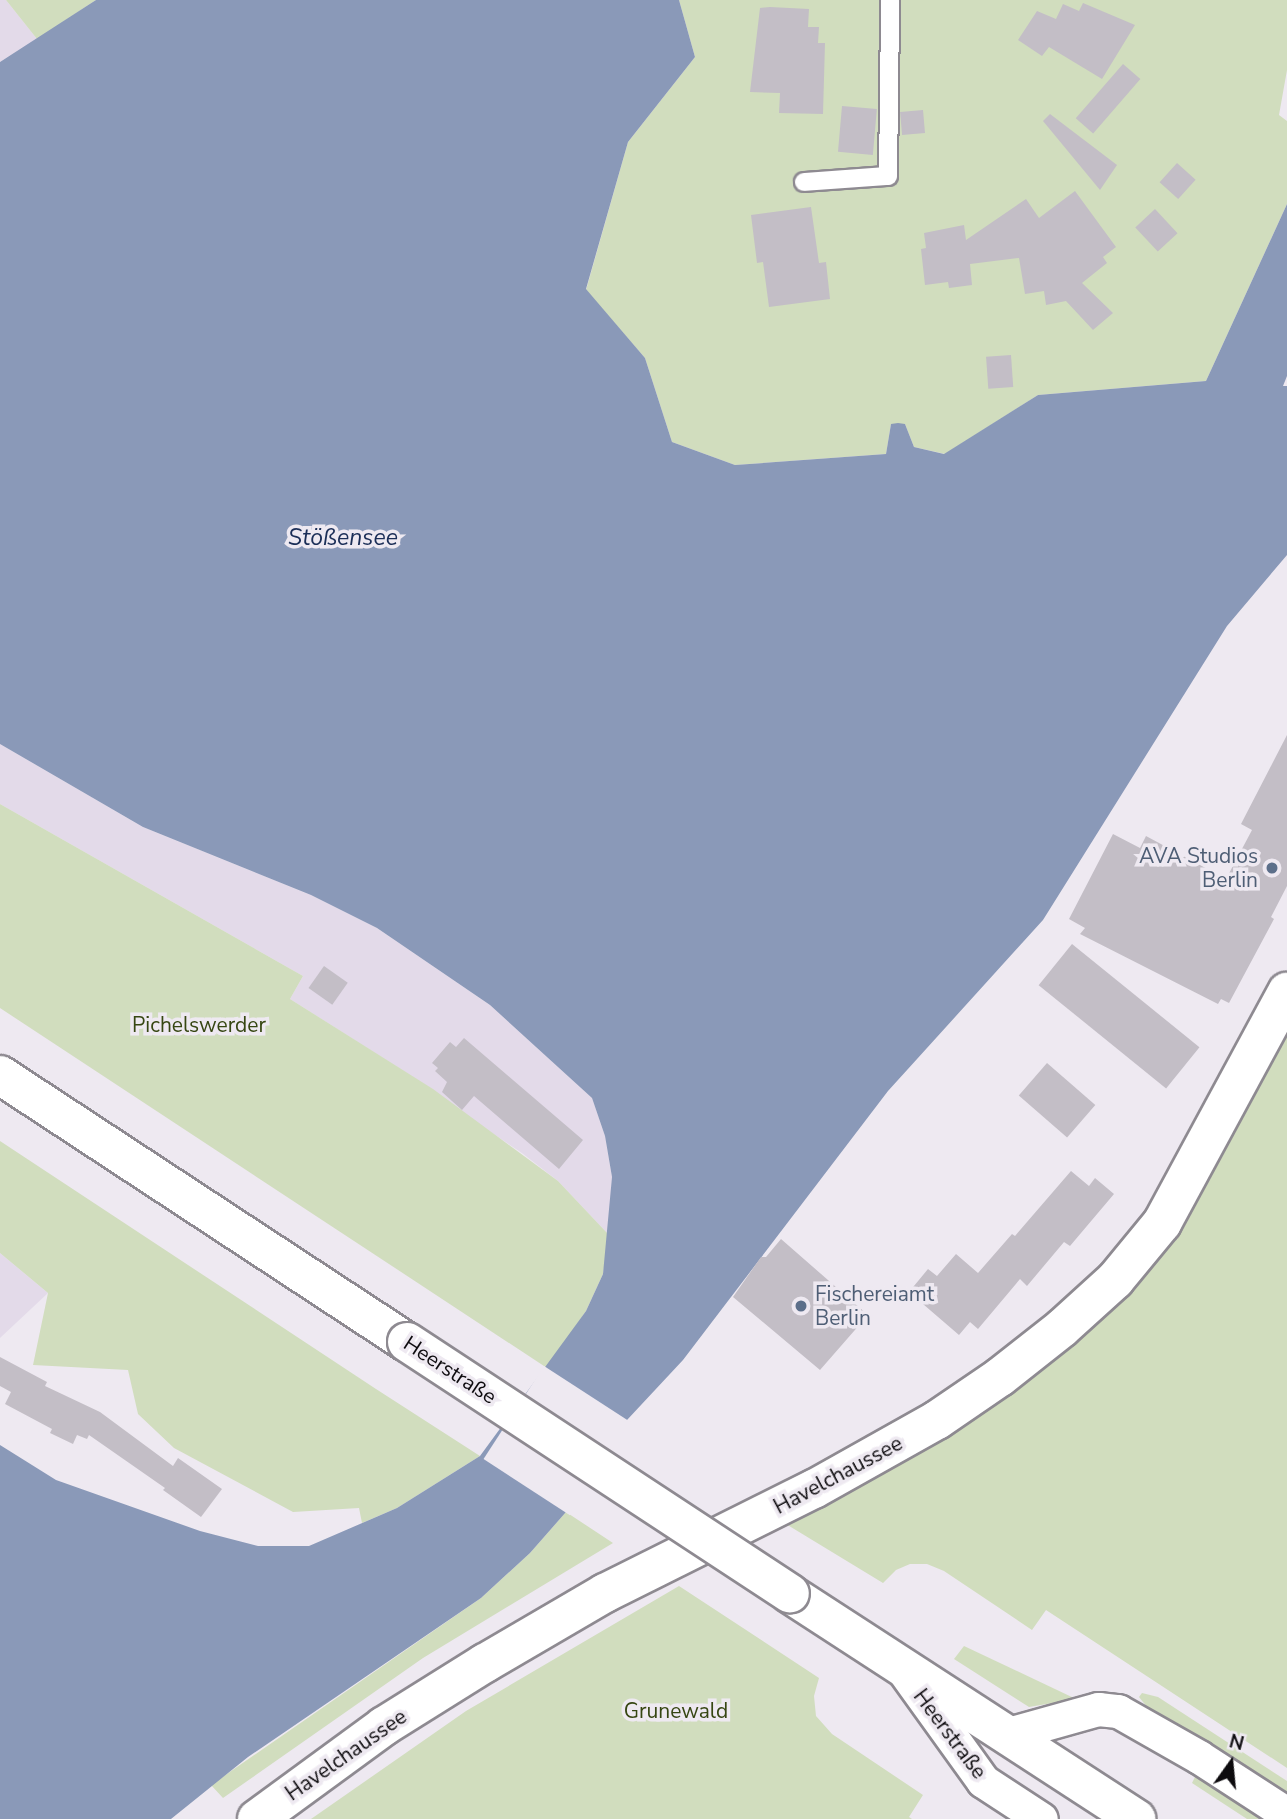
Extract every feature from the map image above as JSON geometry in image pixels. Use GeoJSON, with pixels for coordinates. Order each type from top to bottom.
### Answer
{"type":"FeatureCollection","features":[{"type":"Feature","properties":{"kind":"main road","name":"Havelchaussee"},"geometry":{"type":"LineString","coordinates":[[257,1819],[384,1726],[485,1663],[605,1593],[814,1489],[937,1420],[1000,1377],[1062,1328],[1115,1280],[1162,1223],[1287,992]]}},
{"type":"Feature","properties":{"kind":"main road","name":"Heerstraße"},"geometry":{"type":"LineString","coordinates":[[0,1075],[1136,1819]]}},
{"type":"Feature","properties":{"kind":"street","name":"Heerstraße"},"geometry":{"type":"LineString","coordinates":[[900,1666],[983,1782],[1041,1819]]}},
{"type":"Feature","properties":{"kind":"street","name":"Heerstraße"},"geometry":{"type":"LineString","coordinates":[[1005,1735],[1098,1709],[1118,1712],[1199,1757],[1287,1814]]}},
{"type":"Feature","properties":{"kind":"lane"},"geometry":{"type":"LineString","coordinates":[[804,182],[888,176],[890,0]]}},
{"type":"Feature","properties":{"kind":"shaded area"},"geometry":{"type":"Polygon","coordinates":[[[0,0],[6,0],[37,39],[0,62],[0,0]]]}},
{"type":"Feature","properties":{"kind":"shaded area"},"geometry":{"type":"Polygon","coordinates":[[[0,744],[143,827],[311,895],[377,928],[490,1005],[592,1098],[605,1136],[612,1177],[609,1235],[558,1181],[522,1153],[462,1113],[432,1089],[290,999],[303,976],[0,804],[0,744]]]}},
{"type":"Feature","properties":{"kind":"shaded area"},"geometry":{"type":"Polygon","coordinates":[[[0,1253],[48,1293],[0,1338],[0,1253]]]}},
{"type":"Feature","properties":{"kind":"green space"},"geometry":{"type":"Polygon","coordinates":[[[6,0],[96,0],[37,39],[6,0]]]}},
{"type":"Feature","properties":{"kind":"green space"},"geometry":{"type":"Polygon","coordinates":[[[679,0],[1287,0],[1287,70],[1279,115],[1287,121],[1287,204],[1206,381],[1038,395],[945,454],[914,447],[905,424],[891,424],[886,454],[735,465],[672,442],[645,358],[586,290],[628,142],[695,57],[679,0]]]}},
{"type":"Feature","properties":{"kind":"green space","name":"Pichelswerder"},"geometry":{"type":"Polygon","coordinates":[[[0,804],[303,976],[290,999],[433,1089],[558,1181],[609,1235],[603,1274],[586,1311],[547,1368],[0,1008],[0,804]]]}},
{"type":"Feature","properties":{"kind":"green space"},"geometry":{"type":"Polygon","coordinates":[[[1287,1031],[1287,1768],[1046,1610],[1032,1630],[944,1571],[927,1564],[910,1564],[896,1570],[883,1583],[781,1521],[1068,1345],[1287,1031]]]}},
{"type":"Feature","properties":{"kind":"green space"},"geometry":{"type":"Polygon","coordinates":[[[0,1141],[480,1456],[397,1508],[362,1523],[359,1508],[293,1512],[174,1448],[138,1414],[128,1370],[33,1365],[48,1293],[0,1253],[0,1141]]]}},
{"type":"Feature","properties":{"kind":"green space"},"geometry":{"type":"Polygon","coordinates":[[[566,1512],[613,1543],[423,1658],[223,1798],[211,1785],[481,1598],[530,1553],[566,1512]]]}},
{"type":"Feature","properties":{"kind":"green space","name":"Grunewald"},"geometry":{"type":"Polygon","coordinates":[[[679,1586],[819,1678],[814,1696],[816,1716],[832,1734],[923,1795],[909,1817],[912,1819],[311,1819],[466,1711],[679,1586]]]}},
{"type":"Feature","properties":{"kind":"green space"},"geometry":{"type":"Polygon","coordinates":[[[964,1646],[1076,1699],[1029,1707],[954,1659],[964,1646]]]}},
{"type":"Feature","properties":{"kind":"green space"},"geometry":{"type":"Polygon","coordinates":[[[1142,1693],[1158,1697],[1287,1781],[1287,1795],[1147,1707],[1139,1697],[1142,1693]]]}},
{"type":"Feature","properties":{"kind":"green space"},"geometry":{"type":"Polygon","coordinates":[[[1199,1769],[1276,1819],[1247,1819],[1192,1783],[1199,1769]]]}},
{"type":"Feature","properties":{"kind":"water","name":"Stößensee"},"geometry":{"type":"Polygon","coordinates":[[[96,0],[679,0],[695,57],[628,142],[586,289],[645,358],[672,442],[735,465],[886,454],[891,424],[898,423],[905,424],[914,447],[944,454],[1038,395],[1206,381],[1287,204],[1287,376],[1283,386],[1287,386],[1287,555],[1227,626],[1043,920],[888,1091],[683,1360],[627,1420],[566,1512],[530,1553],[481,1598],[248,1757],[171,1819],[0,1819],[0,1445],[56,1480],[200,1531],[258,1546],[309,1546],[397,1508],[480,1456],[586,1311],[603,1274],[612,1177],[605,1136],[592,1098],[490,1005],[377,928],[311,895],[143,827],[0,744],[0,62],[96,0]]]}},
{"type":"Feature","properties":{"kind":"pier"},"geometry":{"type":"Polygon","coordinates":[[[544,1366],[630,1422],[570,1515],[484,1459],[544,1366]]]}},
{"type":"Feature","properties":{"kind":"building"},"geometry":{"type":"Polygon","coordinates":[[[1083,3],[1135,25],[1102,79],[1049,47],[1042,56],[1018,40],[1037,11],[1056,19],[1063,4],[1079,11],[1083,3]]]}},
{"type":"Feature","properties":{"kind":"building"},"geometry":{"type":"Polygon","coordinates":[[[760,8],[809,9],[808,27],[819,27],[818,43],[825,43],[823,114],[779,113],[780,93],[750,92],[760,8]]]}},
{"type":"Feature","properties":{"kind":"building"},"geometry":{"type":"Polygon","coordinates":[[[1123,64],[1140,79],[1093,133],[1076,118],[1123,64]]]}},
{"type":"Feature","properties":{"kind":"building"},"geometry":{"type":"Polygon","coordinates":[[[842,106],[877,109],[873,155],[838,152],[842,106]]]}},
{"type":"Feature","properties":{"kind":"building"},"geometry":{"type":"Polygon","coordinates":[[[923,110],[925,133],[902,135],[900,112],[923,110]]]}},
{"type":"Feature","properties":{"kind":"building"},"geometry":{"type":"Polygon","coordinates":[[[1050,114],[1117,165],[1100,190],[1043,121],[1050,114]]]}},
{"type":"Feature","properties":{"kind":"building"},"geometry":{"type":"Polygon","coordinates":[[[1177,163],[1196,180],[1178,199],[1160,182],[1177,163]]]}},
{"type":"Feature","properties":{"kind":"building"},"geometry":{"type":"Polygon","coordinates":[[[1075,191],[1116,247],[1103,257],[1107,263],[1082,283],[1113,313],[1093,330],[1066,301],[1046,305],[1044,291],[1025,294],[1019,258],[970,264],[972,285],[949,288],[948,282],[925,285],[921,249],[926,248],[924,233],[964,225],[966,240],[1026,199],[1039,218],[1075,191]]]}},
{"type":"Feature","properties":{"kind":"building"},"geometry":{"type":"Polygon","coordinates":[[[811,207],[819,263],[826,262],[830,299],[769,307],[763,262],[757,263],[751,215],[811,207]]]}},
{"type":"Feature","properties":{"kind":"building"},"geometry":{"type":"Polygon","coordinates":[[[1155,209],[1178,233],[1158,252],[1135,227],[1155,209]]]}},
{"type":"Feature","properties":{"kind":"building"},"geometry":{"type":"Polygon","coordinates":[[[1011,355],[1013,387],[988,389],[986,357],[1011,355]]]}},
{"type":"Feature","properties":{"kind":"building"},"geometry":{"type":"Polygon","coordinates":[[[1287,735],[1287,886],[1271,917],[1274,919],[1229,1003],[1221,999],[1218,1004],[1080,934],[1085,928],[1069,919],[1113,834],[1140,848],[1146,836],[1226,879],[1252,830],[1241,824],[1287,735]]]}},
{"type":"Feature","properties":{"kind":"building"},"geometry":{"type":"Polygon","coordinates":[[[1072,944],[1199,1047],[1166,1088],[1039,985],[1072,944]]]}},
{"type":"Feature","properties":{"kind":"building"},"geometry":{"type":"Polygon","coordinates":[[[324,966],[348,983],[332,1005],[309,988],[324,966]]]}},
{"type":"Feature","properties":{"kind":"building"},"geometry":{"type":"Polygon","coordinates":[[[464,1038],[583,1140],[559,1169],[474,1096],[462,1110],[442,1092],[447,1082],[435,1071],[438,1068],[432,1063],[450,1042],[456,1047],[464,1038]]]}},
{"type":"Feature","properties":{"kind":"building"},"geometry":{"type":"Polygon","coordinates":[[[1047,1063],[1095,1105],[1067,1137],[1019,1095],[1047,1063]]]}},
{"type":"Feature","properties":{"kind":"building"},"geometry":{"type":"Polygon","coordinates":[[[1071,1171],[1089,1186],[1095,1178],[1114,1194],[1070,1246],[1064,1242],[1027,1286],[1020,1279],[978,1329],[970,1322],[959,1335],[909,1292],[928,1269],[937,1276],[956,1254],[978,1273],[1012,1234],[1015,1236],[1071,1171]]]}},
{"type":"Feature","properties":{"kind":"building","name":"Fischereiamt Berlin"},"geometry":{"type":"Polygon","coordinates":[[[781,1239],[868,1315],[820,1370],[733,1297],[761,1257],[766,1257],[781,1239]]]}},
{"type":"Feature","properties":{"kind":"building"},"geometry":{"type":"Polygon","coordinates":[[[0,1357],[47,1382],[45,1386],[100,1412],[173,1466],[178,1458],[222,1489],[201,1517],[163,1490],[165,1488],[89,1435],[87,1439],[77,1435],[73,1444],[50,1433],[52,1429],[5,1404],[11,1392],[0,1386],[0,1357]]]}},
{"type":"Feature","properties":{"kind":"place","name":"AVA Studios Berlin"},"geometry":{"type":"Point","coordinates":[1272,868]}},
{"type":"Feature","properties":{"kind":"place","name":"Fischereiamt Berlin"},"geometry":{"type":"Point","coordinates":[801,1306]}}]}
